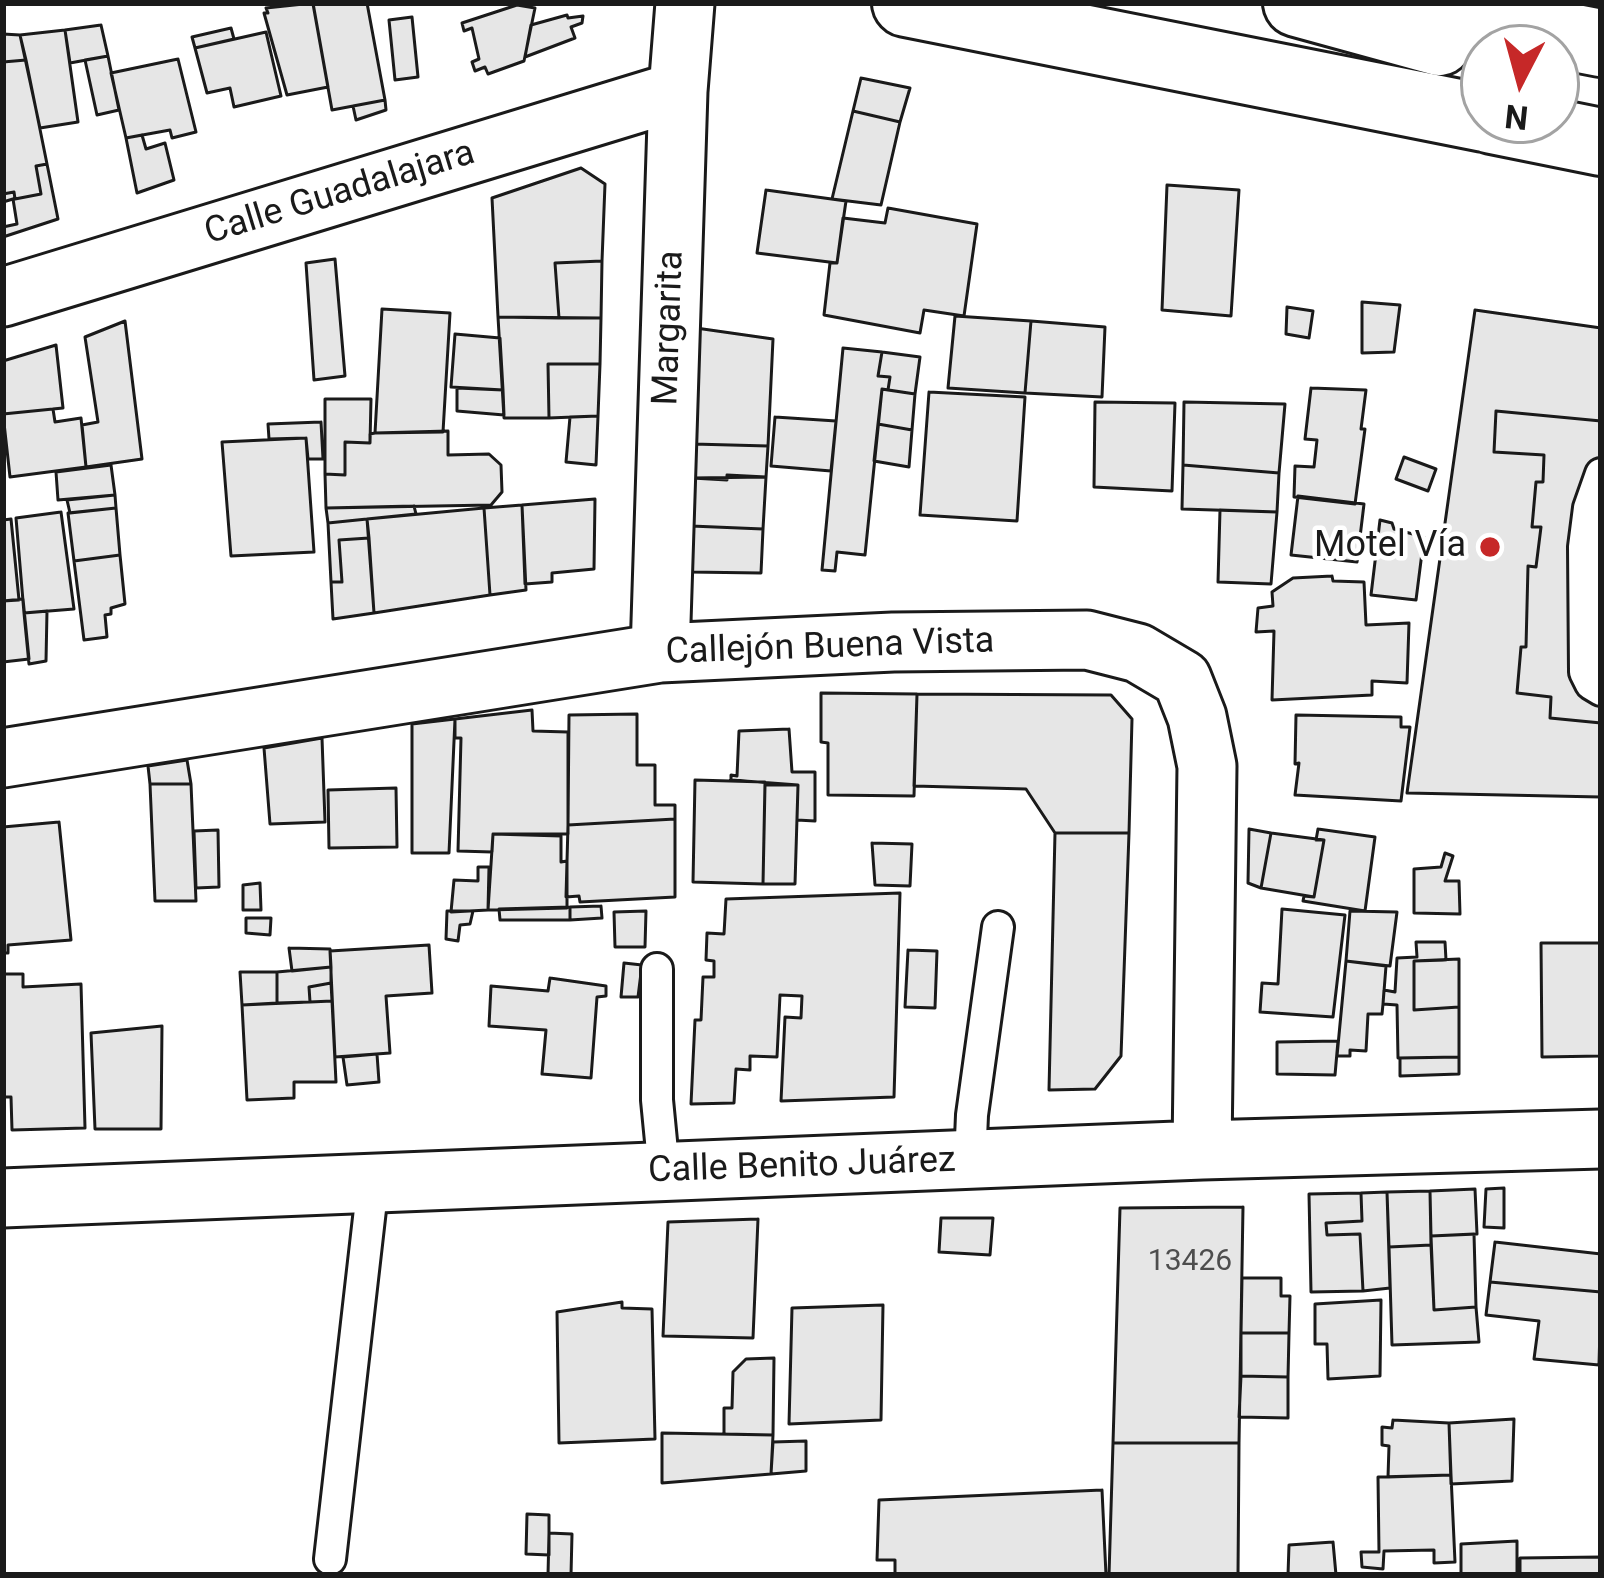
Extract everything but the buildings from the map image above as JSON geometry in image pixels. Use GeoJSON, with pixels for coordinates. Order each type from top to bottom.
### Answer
{"type":"FeatureCollection","features":[{"type":"Feature","properties":{"kind":"main road"},"geometry":{"type":"LineString","coordinates":[[906,3],[1460,113]]}},
{"type":"Feature","properties":{"kind":"main road"},"geometry":{"type":"LineString","coordinates":[[1297,3],[1460,47]]}},
{"type":"Feature","properties":{"kind":"main road"},"geometry":{"type":"LineString","coordinates":[[1395,3],[1601,43]]}},
{"type":"Feature","properties":{"kind":"street","name":"Margarita"},"geometry":{"type":"LineString","coordinates":[[660,653],[678,91],[685,3]]}},
{"type":"Feature","properties":{"kind":"street","name":"Calle Guadalajara"},"geometry":{"type":"LineString","coordinates":[[3,297],[678,91]]}},
{"type":"Feature","properties":{"kind":"street","name":"Callejón Buena Vista"},"geometry":{"type":"LineString","coordinates":[[3,758],[660,653],[892,642],[1087,640],[1138,652],[1182,679],[1197,717],[1207,766],[1202,1150]]}},
{"type":"Feature","properties":{"kind":"street","name":"Calle Benito Juárez"},"geometry":{"type":"LineString","coordinates":[[3,1198],[1202,1150],[1601,1139]]}},
{"type":"Feature","properties":{"kind":"lane"},"geometry":{"type":"LineString","coordinates":[[1601,474],[1589,508],[1584,547],[1585,672],[1601,690]]}},
{"type":"Feature","properties":{"kind":"lane"},"geometry":{"type":"LineString","coordinates":[[970,1162],[972,1114],[998,927]]}},
{"type":"Feature","properties":{"kind":"lane"},"geometry":{"type":"LineString","coordinates":[[657,969],[657,1100],[664,1172]]}},
{"type":"Feature","properties":{"kind":"lane"},"geometry":{"type":"LineString","coordinates":[[330,1559],[373,1183]]}},
{"type":"Feature","properties":{"kind":"place","name":"Motel Vía"},"geometry":{"type":"Point","coordinates":[1490,547]}}]}
